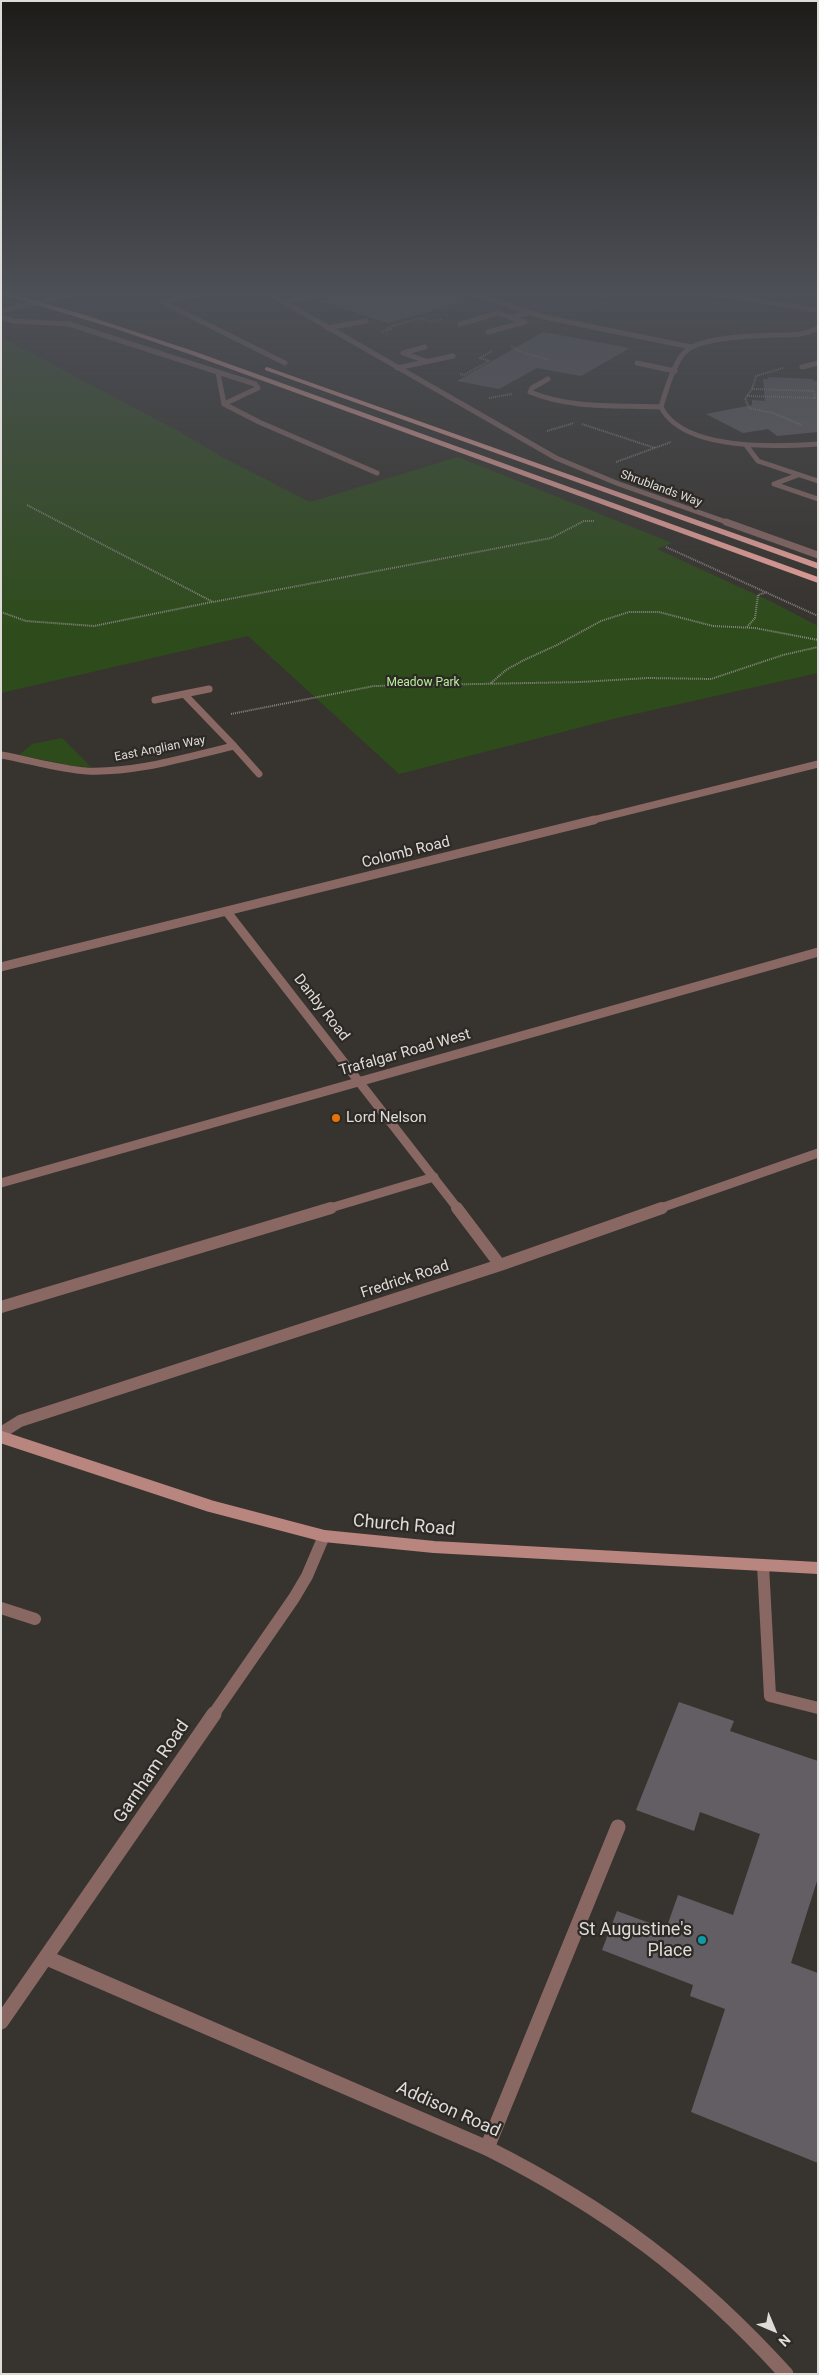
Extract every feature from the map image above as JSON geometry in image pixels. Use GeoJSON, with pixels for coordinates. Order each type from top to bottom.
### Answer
{"type":"FeatureCollection","features":[{"type":"Feature","properties":{"kind":"highway"},"geometry":{"type":"LineString","coordinates":[[337,405],[535,476],[671,529],[818,580]]}},
{"type":"Feature","properties":{"kind":"highway"},"geometry":{"type":"LineString","coordinates":[[367,405],[818,566]]}},
{"type":"Feature","properties":{"kind":"main road","name":"Church Road"},"geometry":{"type":"LineString","coordinates":[[1,1437],[243,1516],[324,1536],[434,1547],[818,1568]]}},
{"type":"Feature","properties":{"kind":"street"},"geometry":{"type":"LineString","coordinates":[[226,405],[259,422],[377,473]]}},
{"type":"Feature","properties":{"kind":"street","name":"Shrublands Way"},"geometry":{"type":"LineString","coordinates":[[463,405],[548,454],[581,469],[818,555]]}},
{"type":"Feature","properties":{"kind":"street"},"geometry":{"type":"LineString","coordinates":[[630,405],[661,406],[666,417],[681,428],[724,442],[787,447],[818,444]]}},
{"type":"Feature","properties":{"kind":"street"},"geometry":{"type":"LineString","coordinates":[[746,445],[758,461],[818,481]]}},
{"type":"Feature","properties":{"kind":"street"},"geometry":{"type":"LineString","coordinates":[[798,475],[774,484],[818,499]]}},
{"type":"Feature","properties":{"kind":"street"},"geometry":{"type":"LineString","coordinates":[[155,700],[209,689]]}},
{"type":"Feature","properties":{"kind":"street","name":"East Anglian Way"},"geometry":{"type":"LineString","coordinates":[[184,694],[210,719],[259,774]]}},
{"type":"Feature","properties":{"kind":"street","name":"East Anglian Way"},"geometry":{"type":"LineString","coordinates":[[1,755],[69,770],[100,770],[127,768],[234,746]]}},
{"type":"Feature","properties":{"kind":"street","name":"Colomb Road"},"geometry":{"type":"LineString","coordinates":[[1,967],[818,764]]}},
{"type":"Feature","properties":{"kind":"street","name":"Danby Road"},"geometry":{"type":"LineString","coordinates":[[227,912],[434,1177],[500,1265]]}},
{"type":"Feature","properties":{"kind":"street","name":"Trafalgar Road West"},"geometry":{"type":"LineString","coordinates":[[1,1183],[818,952]]}},
{"type":"Feature","properties":{"kind":"street","name":"Fredrick Road"},"geometry":{"type":"LineString","coordinates":[[1,1433],[20,1421],[500,1265],[818,1153]]}},
{"type":"Feature","properties":{"kind":"street"},"geometry":{"type":"LineString","coordinates":[[1,1307],[434,1177]]}},
{"type":"Feature","properties":{"kind":"street","name":"Garnham Road"},"geometry":{"type":"LineString","coordinates":[[1,2022],[294,1598],[307,1576],[324,1536]]}},
{"type":"Feature","properties":{"kind":"street"},"geometry":{"type":"LineString","coordinates":[[763,1565],[770,1696],[818,1708]]}},
{"type":"Feature","properties":{"kind":"street"},"geometry":{"type":"LineString","coordinates":[[1,1608],[35,1619]]}},
{"type":"Feature","properties":{"kind":"street"},"geometry":{"type":"LineString","coordinates":[[487,2148],[618,1827]]}},
{"type":"Feature","properties":{"kind":"street","name":"Addison Road"},"geometry":{"type":"LineString","coordinates":[[47,1958],[487,2148],[545,2176],[600,2209],[657,2249],[740,2323],[786,2374]]}},
{"type":"Feature","properties":{"kind":"path"},"geometry":{"type":"LineString","coordinates":[[540,433],[577,423],[606,405]]}},
{"type":"Feature","properties":{"kind":"path"},"geometry":{"type":"LineString","coordinates":[[746,405],[749,408],[807,426]]}},
{"type":"Feature","properties":{"kind":"path"},"geometry":{"type":"LineString","coordinates":[[577,423],[655,448]]}},
{"type":"Feature","properties":{"kind":"path"},"geometry":{"type":"LineString","coordinates":[[612,464],[696,434]]}},
{"type":"Feature","properties":{"kind":"path"},"geometry":{"type":"LineString","coordinates":[[27,504],[213,602]]}},
{"type":"Feature","properties":{"kind":"path"},"geometry":{"type":"LineString","coordinates":[[1,612],[26,621],[94,626],[551,538],[584,521],[600,521],[588,516]]}},
{"type":"Feature","properties":{"kind":"path"},"geometry":{"type":"LineString","coordinates":[[664,546],[818,616]]}},
{"type":"Feature","properties":{"kind":"path"},"geometry":{"type":"LineString","coordinates":[[747,627],[755,618],[758,595],[767,592]]}},
{"type":"Feature","properties":{"kind":"path"},"geometry":{"type":"LineString","coordinates":[[491,683],[503,670],[525,657],[556,646],[608,618],[629,612],[651,611],[675,615],[710,626],[747,627],[818,640]]}},
{"type":"Feature","properties":{"kind":"path"},"geometry":{"type":"LineString","coordinates":[[210,719],[374,686],[581,682],[648,678],[712,679],[777,657],[818,647]]}},
{"type":"Feature","properties":{"kind":"green space","name":"Meadow Park"},"geometry":{"type":"Polygon","coordinates":[[[1,405],[129,405],[220,456],[310,502],[458,457],[672,543],[657,549],[772,602],[818,626],[818,673],[617,718],[399,774],[248,636],[1,693],[1,405]]]}},
{"type":"Feature","properties":{"kind":"green space"},"geometry":{"type":"Polygon","coordinates":[[[62,738],[91,767],[73,766],[19,755],[32,744],[62,738]]]}},
{"type":"Feature","properties":{"kind":"building"},"geometry":{"type":"Polygon","coordinates":[[[752,405],[818,405],[818,432],[777,436],[768,429],[743,433],[706,414],[752,405]]]}},
{"type":"Feature","properties":{"kind":"building","name":"St Augustine's Place"},"geometry":{"type":"Polygon","coordinates":[[[679,1702],[734,1721],[730,1731],[818,1761],[818,1878],[791,1963],[818,1973],[818,2163],[691,2112],[725,2009],[690,1996],[693,1985],[602,1950],[617,1911],[666,1929],[678,1895],[733,1915],[760,1834],[700,1812],[694,1831],[636,1810],[679,1702]]]}},
{"type":"Feature","properties":{"kind":"place","name":"Lord Nelson"},"geometry":{"type":"Point","coordinates":[336,1118]}},
{"type":"Feature","properties":{"kind":"place","name":"St Augustine's Place"},"geometry":{"type":"Point","coordinates":[702,1940]}}]}
